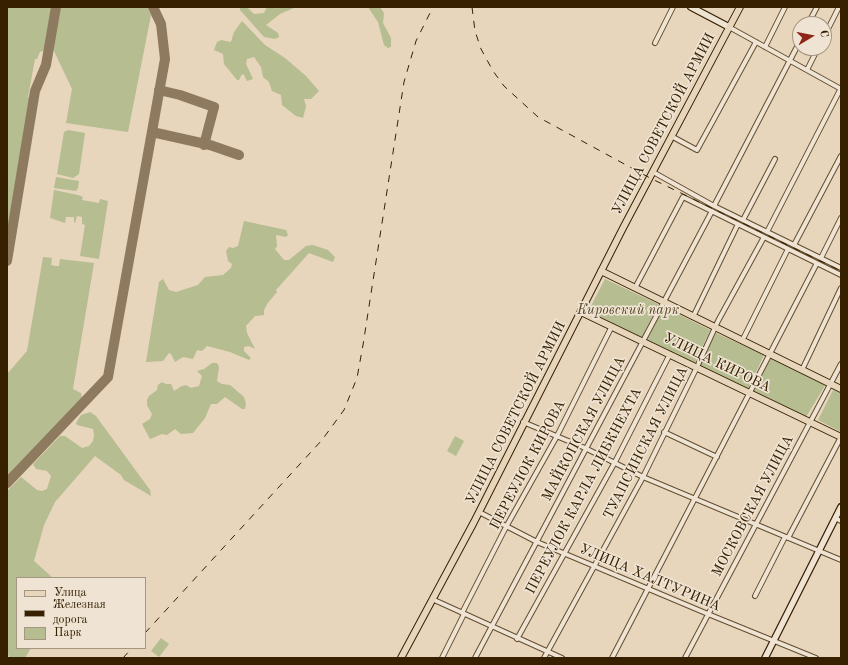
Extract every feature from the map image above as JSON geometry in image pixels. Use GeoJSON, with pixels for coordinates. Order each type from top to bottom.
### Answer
{"type":"FeatureCollection","features":[{"type":"Feature","properties":{"kind":"main road"},"geometry":{"type":"LineString","coordinates":[[691,7],[729,27]]}},
{"type":"Feature","properties":{"kind":"main road","name":"УЛИЦА СОВЕТСКОЙ АРМИИ"},"geometry":{"type":"LineString","coordinates":[[401,658],[478,512],[671,136],[740,7]]}},
{"type":"Feature","properties":{"kind":"main road"},"geometry":{"type":"LineString","coordinates":[[601,271],[692,318],[769,353],[841,389]]}},
{"type":"Feature","properties":{"kind":"main road","name":"УЛИЦА КИРОВА"},"geometry":{"type":"LineString","coordinates":[[581,312],[841,437]]}},
{"type":"Feature","properties":{"kind":"main road"},"geometry":{"type":"LineString","coordinates":[[764,658],[815,561],[818,550],[838,519],[841,507]]}},
{"type":"Feature","properties":{"kind":"street"},"geometry":{"type":"LineString","coordinates":[[655,43],[673,7]]}},
{"type":"Feature","properties":{"kind":"street"},"geometry":{"type":"LineString","coordinates":[[765,47],[784,7]]}},
{"type":"Feature","properties":{"kind":"street"},"geometry":{"type":"LineString","coordinates":[[812,16],[817,7]]}},
{"type":"Feature","properties":{"kind":"street"},"geometry":{"type":"LineString","coordinates":[[832,22],[840,7]]}},
{"type":"Feature","properties":{"kind":"street"},"geometry":{"type":"LineString","coordinates":[[729,27],[841,89],[767,232]]}},
{"type":"Feature","properties":{"kind":"street"},"geometry":{"type":"LineString","coordinates":[[671,136],[697,150],[756,42]]}},
{"type":"Feature","properties":{"kind":"street"},"geometry":{"type":"LineString","coordinates":[[714,206],[792,56]]}},
{"type":"Feature","properties":{"kind":"street"},"geometry":{"type":"LineString","coordinates":[[807,70],[814,56]]}},
{"type":"Feature","properties":{"kind":"street"},"geometry":{"type":"LineString","coordinates":[[794,245],[841,156]]}},
{"type":"Feature","properties":{"kind":"street"},"geometry":{"type":"LineString","coordinates":[[743,220],[775,159]]}},
{"type":"Feature","properties":{"kind":"street"},"geometry":{"type":"LineString","coordinates":[[653,172],[714,206],[841,268]]}},
{"type":"Feature","properties":{"kind":"street"},"geometry":{"type":"LineString","coordinates":[[635,288],[683,197],[841,275]]}},
{"type":"Feature","properties":{"kind":"street","name":"МАЙКОПСКАЯ УЛИЦА"},"geometry":{"type":"LineString","coordinates":[[475,658],[490,626],[537,542],[585,448],[644,341],[712,211]]}},
{"type":"Feature","properties":{"kind":"street"},"geometry":{"type":"LineString","coordinates":[[821,258],[841,218]]}},
{"type":"Feature","properties":{"kind":"street"},"geometry":{"type":"LineString","coordinates":[[692,318],[738,224]]}},
{"type":"Feature","properties":{"kind":"street","name":"ТУАПСИНСКАЯ УЛИЦА"},"geometry":{"type":"LineString","coordinates":[[544,658],[642,477],[697,367],[714,328],[764,237]]}},
{"type":"Feature","properties":{"kind":"street"},"geometry":{"type":"LineString","coordinates":[[742,341],[788,249]]}},
{"type":"Feature","properties":{"kind":"street"},"geometry":{"type":"LineString","coordinates":[[612,658],[647,589],[696,499],[769,353],[817,263]]}},
{"type":"Feature","properties":{"kind":"street"},"geometry":{"type":"LineString","coordinates":[[802,370],[841,288]]}},
{"type":"Feature","properties":{"kind":"street","name":"ПЕРЕУЛОК КИРОВА"},"geometry":{"type":"LineString","coordinates":[[442,658],[506,527],[557,436],[612,326]]}},
{"type":"Feature","properties":{"kind":"street","name":"ПЕРЕУЛОК КАРЛА ЛИБКНЕХТА"},"geometry":{"type":"LineString","coordinates":[[517,639],[615,462],[670,354]]}},
{"type":"Feature","properties":{"kind":"street","name":"МОСКОВСКАЯ УЛИЦА"},"geometry":{"type":"LineString","coordinates":[[685,658],[841,364]]}},
{"type":"Feature","properties":{"kind":"street"},"geometry":{"type":"LineString","coordinates":[[524,422],[585,448],[642,477],[841,560]]}},
{"type":"Feature","properties":{"kind":"street"},"geometry":{"type":"LineString","coordinates":[[664,432],[717,457]]}},
{"type":"Feature","properties":{"kind":"street","name":"УЛИЦА КИРОВА"},"geometry":{"type":"LineString","coordinates":[[755,596],[841,437]]}},
{"type":"Feature","properties":{"kind":"street","name":"УЛИЦА ХАЛТУРИНА"},"geometry":{"type":"LineString","coordinates":[[478,512],[537,542],[816,658]]}},
{"type":"Feature","properties":{"kind":"street"},"geometry":{"type":"LineString","coordinates":[[432,599],[517,639],[562,658]]}},
{"type":"Feature","properties":{"kind":"green space"},"geometry":{"type":"Polygon","coordinates":[[[7,7],[52,7],[45,50],[40,52],[37,59],[35,59],[28,97],[31,98],[7,244],[7,7]]]}},
{"type":"Feature","properties":{"kind":"green space"},"geometry":{"type":"Polygon","coordinates":[[[60,7],[147,7],[151,15],[128,132],[66,123],[72,89],[53,49],[60,7]]]}},
{"type":"Feature","properties":{"kind":"green space"},"geometry":{"type":"Polygon","coordinates":[[[240,7],[247,7],[254,14],[264,13],[267,7],[296,7],[280,14],[266,25],[278,33],[279,37],[275,39],[264,37],[240,10],[240,7]]]}},
{"type":"Feature","properties":{"kind":"green space"},"geometry":{"type":"Polygon","coordinates":[[[368,7],[380,7],[384,13],[383,23],[391,38],[391,47],[388,48],[384,45],[378,22],[368,7]]]}},
{"type":"Feature","properties":{"kind":"green space"},"geometry":{"type":"Polygon","coordinates":[[[242,21],[265,45],[285,58],[306,76],[319,91],[311,99],[304,99],[306,106],[303,118],[296,116],[282,105],[281,95],[272,91],[269,82],[263,77],[261,67],[254,57],[247,59],[246,64],[253,79],[247,81],[242,74],[239,80],[237,80],[224,64],[223,54],[214,50],[217,42],[221,40],[231,42],[234,32],[242,21]]]}},
{"type":"Feature","properties":{"kind":"green space"},"geometry":{"type":"Polygon","coordinates":[[[68,130],[85,133],[79,174],[73,178],[57,174],[64,132],[68,130]]]}},
{"type":"Feature","properties":{"kind":"green space"},"geometry":{"type":"Polygon","coordinates":[[[56,177],[79,181],[78,188],[76,191],[54,188],[56,177]]]}},
{"type":"Feature","properties":{"kind":"green space"},"geometry":{"type":"Polygon","coordinates":[[[54,190],[78,195],[83,197],[82,200],[99,203],[100,199],[108,201],[99,259],[80,256],[85,225],[82,224],[82,217],[77,216],[75,223],[74,217],[66,217],[65,223],[50,218],[54,190]]]}},
{"type":"Feature","properties":{"kind":"green space"},"geometry":{"type":"Polygon","coordinates":[[[244,221],[286,230],[288,235],[286,237],[276,235],[277,246],[275,249],[284,260],[289,260],[306,246],[313,245],[328,250],[335,257],[333,262],[309,253],[276,290],[277,292],[264,310],[264,315],[255,316],[246,326],[247,333],[255,349],[249,346],[244,347],[244,351],[251,358],[249,360],[230,352],[207,346],[202,351],[197,350],[193,359],[183,357],[175,362],[169,353],[163,361],[146,362],[159,282],[163,279],[169,290],[176,292],[198,285],[205,277],[223,275],[231,268],[232,264],[228,261],[226,251],[229,247],[233,248],[238,246],[244,221]]]}},
{"type":"Feature","properties":{"kind":"green space"},"geometry":{"type":"Polygon","coordinates":[[[43,257],[52,258],[51,265],[55,266],[59,266],[60,259],[94,263],[73,389],[81,393],[82,398],[7,478],[7,374],[27,351],[43,257]]]}},
{"type":"Feature","properties":{"kind":"green space","name":"Кировский парк"},"geometry":{"type":"Polygon","coordinates":[[[605,279],[658,304],[642,338],[592,313],[590,308],[605,279]]]}},
{"type":"Feature","properties":{"kind":"green space"},"geometry":{"type":"Polygon","coordinates":[[[664,307],[710,330],[695,363],[647,340],[664,307]]]}},
{"type":"Feature","properties":{"kind":"green space"},"geometry":{"type":"Polygon","coordinates":[[[716,333],[764,355],[748,389],[699,366],[716,333]]]}},
{"type":"Feature","properties":{"kind":"green space"},"geometry":{"type":"Polygon","coordinates":[[[770,357],[826,384],[806,417],[753,392],[770,357]]]}},
{"type":"Feature","properties":{"kind":"green space"},"geometry":{"type":"Polygon","coordinates":[[[212,363],[217,363],[219,367],[217,381],[222,384],[230,385],[244,397],[246,404],[245,409],[242,409],[225,397],[217,404],[211,404],[205,418],[193,433],[181,434],[175,429],[167,435],[162,434],[150,439],[142,424],[150,419],[152,414],[147,405],[149,396],[157,390],[158,385],[162,382],[171,384],[174,391],[186,385],[191,388],[199,386],[202,376],[197,371],[204,369],[212,363]]]}},
{"type":"Feature","properties":{"kind":"green space"},"geometry":{"type":"Polygon","coordinates":[[[833,390],[841,393],[841,432],[818,420],[833,390]]]}},
{"type":"Feature","properties":{"kind":"green space"},"geometry":{"type":"Polygon","coordinates":[[[90,412],[96,416],[150,490],[151,496],[124,480],[121,475],[95,456],[55,502],[44,525],[34,561],[52,577],[16,577],[16,649],[30,649],[25,658],[10,658],[7,653],[7,491],[21,477],[37,490],[42,491],[47,489],[51,476],[47,471],[36,469],[33,464],[60,436],[65,436],[82,448],[89,446],[93,441],[93,429],[77,425],[76,423],[81,415],[90,412]]]}},
{"type":"Feature","properties":{"kind":"green space"},"geometry":{"type":"Polygon","coordinates":[[[455,436],[464,441],[456,456],[447,451],[455,436]]]}},
{"type":"Feature","properties":{"kind":"green space"},"geometry":{"type":"Polygon","coordinates":[[[161,638],[169,644],[159,657],[151,651],[161,638]]]}},
{"type":"Feature","properties":{"kind":"taxiway"},"geometry":{"type":"LineString","coordinates":[[7,261],[35,91],[46,65],[56,7]]}},
{"type":"Feature","properties":{"kind":"taxiway"},"geometry":{"type":"LineString","coordinates":[[7,483],[108,377],[165,59],[161,24],[153,7]]}},
{"type":"Feature","properties":{"kind":"taxiway"},"geometry":{"type":"LineString","coordinates":[[159,90],[180,95],[214,107],[204,145]]}},
{"type":"Feature","properties":{"kind":"taxiway"},"geometry":{"type":"LineString","coordinates":[[152,132],[210,145],[239,155]]}},
{"type":"Feature","properties":{"kind":"railway"},"geometry":{"type":"LineString","coordinates":[[146,632],[322,440],[344,410],[357,378],[404,82],[416,41],[433,7]]}},
{"type":"Feature","properties":{"kind":"railway"},"geometry":{"type":"LineString","coordinates":[[472,7],[475,31],[481,49],[493,71],[504,86],[538,117],[650,178],[841,271]]}},
{"type":"Feature","properties":{"kind":"railway"},"geometry":{"type":"LineString","coordinates":[[123,658],[131,649]]}}]}
